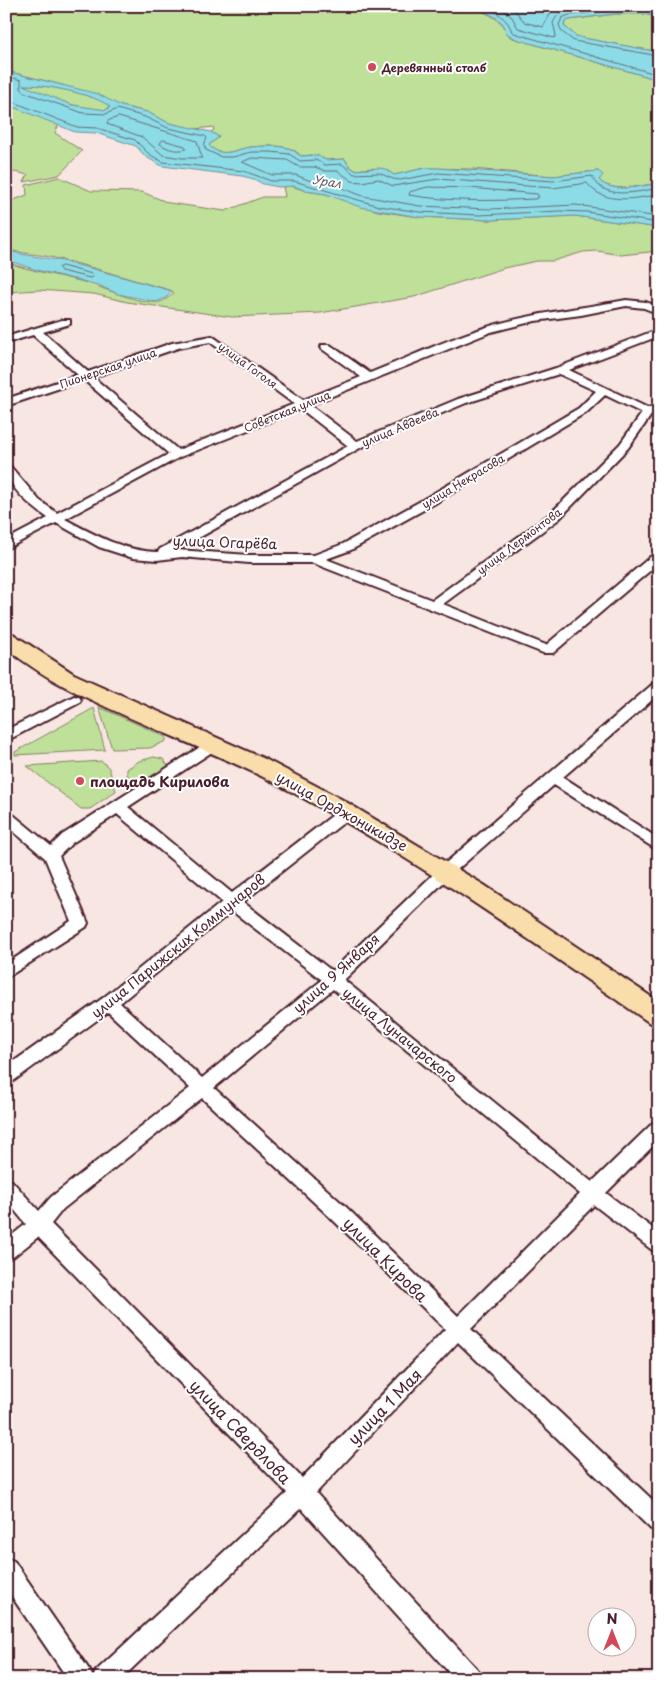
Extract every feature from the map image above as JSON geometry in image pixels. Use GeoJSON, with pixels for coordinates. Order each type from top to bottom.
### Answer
{"type":"FeatureCollection","features":[{"type":"Feature","properties":{"kind":"main road","name":"улица Орджоникидзе"},"geometry":{"type":"LineString","coordinates":[[6,639],[66,679],[284,778],[347,812],[446,871],[659,1016]]}},
{"type":"Feature","properties":{"kind":"street","name":"Советская улица"},"geometry":{"type":"LineString","coordinates":[[6,544],[176,456],[487,330],[535,318],[626,304],[646,305],[659,311]]}},
{"type":"Feature","properties":{"kind":"street"},"geometry":{"type":"LineString","coordinates":[[6,340],[66,322]]}},
{"type":"Feature","properties":{"kind":"street"},"geometry":{"type":"LineString","coordinates":[[35,331],[176,456]]}},
{"type":"Feature","properties":{"kind":"street","name":"улица Авдеева"},"geometry":{"type":"LineString","coordinates":[[157,556],[356,446],[462,401],[560,370],[659,332]]}},
{"type":"Feature","properties":{"kind":"street","name":"Пионерская улица"},"geometry":{"type":"LineString","coordinates":[[6,403],[176,345],[212,339]]}},
{"type":"Feature","properties":{"kind":"street","name":"улица Гоголя"},"geometry":{"type":"LineString","coordinates":[[212,339],[356,446]]}},
{"type":"Feature","properties":{"kind":"street"},"geometry":{"type":"LineString","coordinates":[[326,347],[369,377]]}},
{"type":"Feature","properties":{"kind":"street"},"geometry":{"type":"LineString","coordinates":[[560,370],[603,391],[653,409]]}},
{"type":"Feature","properties":{"kind":"street","name":"улица Некрасова"},"geometry":{"type":"LineString","coordinates":[[315,558],[347,547],[424,505],[583,410],[603,391]]}},
{"type":"Feature","properties":{"kind":"street","name":"улица Лермонтова"},"geometry":{"type":"LineString","coordinates":[[434,605],[555,516],[624,446],[653,409]]}},
{"type":"Feature","properties":{"kind":"street","name":"улица Огарёва"},"geometry":{"type":"LineString","coordinates":[[6,468],[35,503],[55,518],[103,544],[134,554],[157,556],[182,553],[249,559],[315,558],[548,650],[659,556]]}},
{"type":"Feature","properties":{"kind":"street","name":"улица 9 Января"},"geometry":{"type":"LineString","coordinates":[[6,1251],[40,1225],[57,1203],[202,1088],[332,980],[446,871],[552,777],[655,695]]}},
{"type":"Feature","properties":{"kind":"street"},"geometry":{"type":"LineString","coordinates":[[6,736],[74,700]]}},
{"type":"Feature","properties":{"kind":"street"},"geometry":{"type":"LineString","coordinates":[[51,855],[68,839],[213,745]]}},
{"type":"Feature","properties":{"kind":"street"},"geometry":{"type":"LineString","coordinates":[[552,777],[659,846]]}},
{"type":"Feature","properties":{"kind":"street","name":"улица Луначарского"},"geometry":{"type":"LineString","coordinates":[[119,807],[232,902],[332,980],[592,1193],[659,1244]]}},
{"type":"Feature","properties":{"kind":"street","name":"улица Парижских Коммунаров"},"geometry":{"type":"LineString","coordinates":[[6,1077],[109,1003],[232,902],[347,812]]}},
{"type":"Feature","properties":{"kind":"street"},"geometry":{"type":"LineString","coordinates":[[6,817],[51,855],[80,923],[6,972]]}},
{"type":"Feature","properties":{"kind":"street","name":"улица Кирова"},"geometry":{"type":"LineString","coordinates":[[109,1003],[339,1212],[458,1329],[659,1521]]}},
{"type":"Feature","properties":{"kind":"street","name":"улица 1 Мая"},"geometry":{"type":"LineString","coordinates":[[104,1679],[302,1493],[458,1329],[659,1128]]}},
{"type":"Feature","properties":{"kind":"street","name":"улица Свердлова"},"geometry":{"type":"LineString","coordinates":[[6,1188],[302,1493],[471,1679]]}},
{"type":"Feature","properties":{"kind":"street"},"geometry":{"type":"LineString","coordinates":[[6,1569],[82,1679]]}},
{"type":"Feature","properties":{"kind":"green space"},"geometry":{"type":"Polygon","coordinates":[[[6,6],[469,6],[488,14],[498,21],[510,37],[659,80],[659,183],[628,188],[611,187],[599,180],[598,171],[553,176],[472,169],[425,168],[394,175],[372,168],[355,170],[349,166],[345,159],[326,160],[311,155],[301,156],[291,149],[280,146],[252,147],[219,152],[209,145],[219,137],[211,132],[214,130],[213,127],[195,129],[169,123],[147,112],[121,106],[62,85],[6,71],[6,6]]]}},
{"type":"Feature","properties":{"kind":"green space"},"geometry":{"type":"Polygon","coordinates":[[[637,13],[659,17],[659,52],[583,38],[576,36],[564,26],[565,22],[569,20],[637,13]]]}},
{"type":"Feature","properties":{"kind":"green space"},"geometry":{"type":"Polygon","coordinates":[[[23,85],[43,86],[81,94],[110,106],[106,110],[63,102],[41,95],[23,85]]]}},
{"type":"Feature","properties":{"kind":"green space"},"geometry":{"type":"Polygon","coordinates":[[[6,104],[59,124],[55,133],[82,151],[59,175],[24,182],[28,175],[15,172],[6,176],[6,104]]]}},
{"type":"Feature","properties":{"kind":"green space"},"geometry":{"type":"Polygon","coordinates":[[[59,177],[91,191],[142,192],[169,203],[225,211],[263,197],[285,197],[283,186],[289,185],[306,191],[326,194],[378,211],[419,217],[490,220],[575,216],[659,228],[659,251],[621,255],[597,251],[583,252],[553,261],[537,261],[504,268],[414,297],[320,313],[232,317],[127,302],[94,294],[39,290],[6,292],[6,262],[27,269],[91,284],[142,301],[160,302],[174,293],[170,290],[70,262],[6,249],[6,203],[27,195],[26,185],[59,177]]]}},
{"type":"Feature","properties":{"kind":"green space"},"geometry":{"type":"Polygon","coordinates":[[[99,707],[166,737],[166,741],[150,748],[112,749],[99,707]]]}},
{"type":"Feature","properties":{"kind":"green space"},"geometry":{"type":"Polygon","coordinates":[[[94,708],[105,750],[15,755],[15,752],[94,708]]]}},
{"type":"Feature","properties":{"kind":"green space"},"geometry":{"type":"Polygon","coordinates":[[[154,757],[163,759],[169,767],[149,781],[144,782],[139,782],[127,775],[127,769],[139,761],[154,757]]]}},
{"type":"Feature","properties":{"kind":"green space"},"geometry":{"type":"Polygon","coordinates":[[[102,761],[109,768],[116,791],[90,809],[81,809],[27,766],[102,761]]]}},
{"type":"Feature","properties":{"kind":"water"},"geometry":{"type":"Polygon","coordinates":[[[469,6],[659,6],[659,17],[614,14],[569,20],[565,22],[564,26],[576,36],[583,38],[659,52],[659,80],[516,39],[506,33],[505,27],[497,19],[469,6]]]}},
{"type":"Feature","properties":{"kind":"water","name":"Урал"},"geometry":{"type":"Polygon","coordinates":[[[6,71],[98,94],[121,106],[147,112],[169,123],[211,132],[219,137],[209,145],[219,152],[230,152],[252,147],[282,147],[291,149],[301,156],[317,155],[326,160],[345,159],[349,166],[355,170],[379,168],[385,169],[394,175],[425,168],[553,176],[598,171],[603,175],[599,180],[611,187],[628,188],[659,183],[659,228],[575,216],[490,220],[419,217],[360,207],[326,194],[306,191],[294,186],[279,187],[263,184],[242,176],[162,166],[146,157],[136,146],[96,133],[75,132],[6,104],[6,71]],[[23,85],[72,105],[106,110],[110,107],[103,102],[81,94],[23,85]]]}},
{"type":"Feature","properties":{"kind":"water"},"geometry":{"type":"Polygon","coordinates":[[[6,250],[96,269],[172,291],[167,297],[157,302],[118,294],[98,285],[37,270],[6,260],[6,250]]]}},
{"type":"Feature","properties":{"kind":"place","name":"Деревянный столб"},"geometry":{"type":"Point","coordinates":[372,67]}},
{"type":"Feature","properties":{"kind":"place","name":"площадь Кирилова"},"geometry":{"type":"Point","coordinates":[80,781]}}]}
